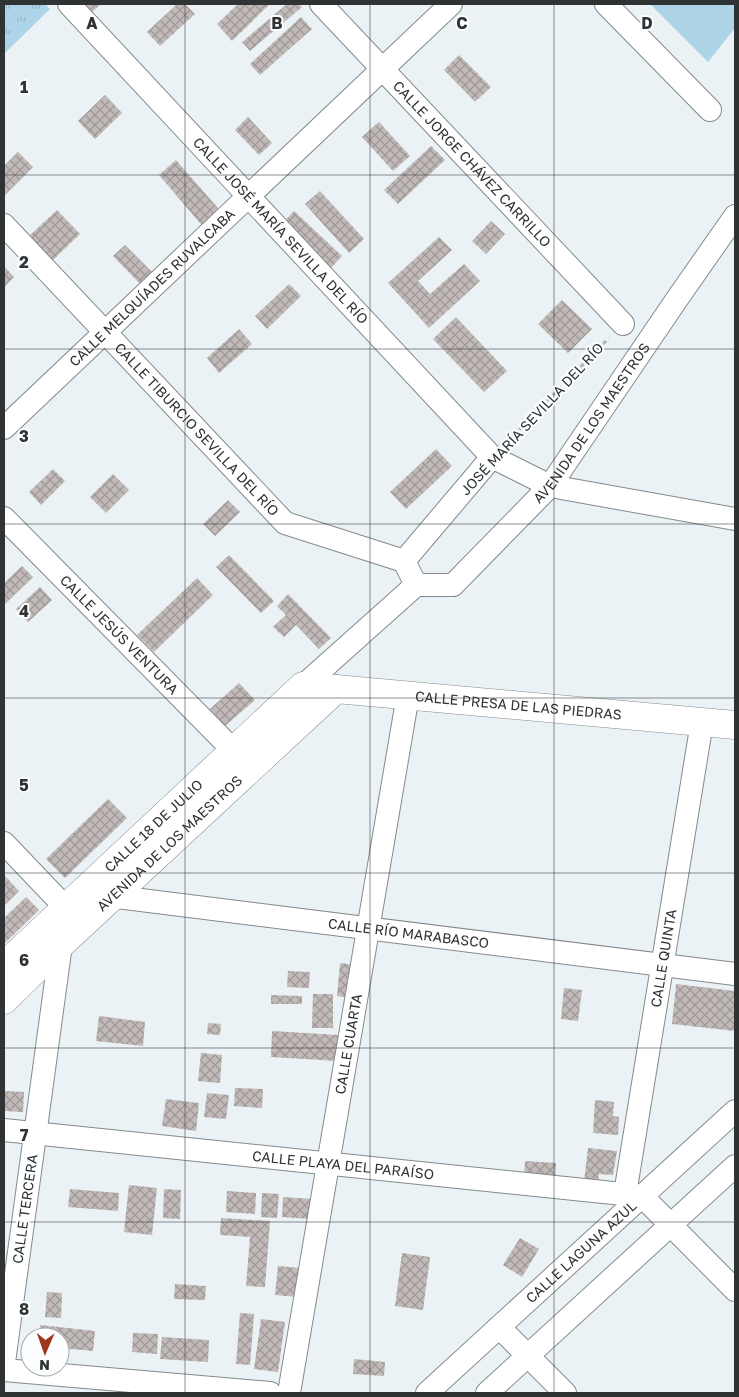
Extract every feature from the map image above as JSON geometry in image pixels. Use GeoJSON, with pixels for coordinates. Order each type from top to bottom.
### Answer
{"type":"FeatureCollection","features":[{"type":"Feature","properties":{"kind":"street","name":"CALLE JOSÉ MARÍA SEVILLA DEL RÍO"},"geometry":{"type":"LineString","coordinates":[[69,4],[492,457]]}},
{"type":"Feature","properties":{"kind":"street","name":"CALLE JORGE CHÁVEZ CARRILLO"},"geometry":{"type":"LineString","coordinates":[[321,4],[623,324]]}},
{"type":"Feature","properties":{"kind":"street","name":"CALLE MELQUÍADES RUVALCABA"},"geometry":{"type":"LineString","coordinates":[[4,428],[451,4]]}},
{"type":"Feature","properties":{"kind":"street"},"geometry":{"type":"LineString","coordinates":[[606,4],[710,110]]}},
{"type":"Feature","properties":{"kind":"street","name":"AVENIDA DE LOS MAESTROS"},"geometry":{"type":"LineString","coordinates":[[416,585],[453,585],[550,486],[735,216]]}},
{"type":"Feature","properties":{"kind":"street","name":"CALLE TIBURCIO SEVILLA DEL RÍO"},"geometry":{"type":"LineString","coordinates":[[4,225],[284,523],[404,561]]}},
{"type":"Feature","properties":{"kind":"street"},"geometry":{"type":"LineString","coordinates":[[492,457],[550,486],[735,519]]}},
{"type":"Feature","properties":{"kind":"street","name":"JOSÉ MARÍA SEVILLA DEL RÍO"},"geometry":{"type":"LineString","coordinates":[[404,561],[492,457]]}},
{"type":"Feature","properties":{"kind":"street","name":"CALLE JESÚS VENTURA"},"geometry":{"type":"LineString","coordinates":[[4,518],[234,751]]}},
{"type":"Feature","properties":{"kind":"street"},"geometry":{"type":"LineString","coordinates":[[303,686],[416,585],[404,561]]}},
{"type":"Feature","properties":{"kind":"street","name":"CALLE 18 DE JULIO"},"geometry":{"type":"LineString","coordinates":[[4,966],[303,686]]}},
{"type":"Feature","properties":{"kind":"street","name":"CALLE PRESA DE LAS PIEDRAS"},"geometry":{"type":"LineString","coordinates":[[303,686],[735,725]]}},
{"type":"Feature","properties":{"kind":"street","name":"AVENIDA DE LOS MAESTROS"},"geometry":{"type":"LineString","coordinates":[[4,1000],[61,944],[336,689]]}},
{"type":"Feature","properties":{"kind":"street","name":"CALLE CUARTA"},"geometry":{"type":"LineString","coordinates":[[289,1393],[408,695]]}},
{"type":"Feature","properties":{"kind":"street","name":"CALLE QUINTA"},"geometry":{"type":"LineString","coordinates":[[633,1195],[662,965],[702,722]]}},
{"type":"Feature","properties":{"kind":"street"},"geometry":{"type":"LineString","coordinates":[[4,843],[74,900]]}},
{"type":"Feature","properties":{"kind":"street","name":"CALLE RÍO MARABASCO"},"geometry":{"type":"LineString","coordinates":[[74,900],[114,896],[735,974]]}},
{"type":"Feature","properties":{"kind":"street","name":"CALLE TERCERA"},"geometry":{"type":"LineString","coordinates":[[4,1362],[61,944],[74,900]]}},
{"type":"Feature","properties":{"kind":"street","name":"CALLE LAGUNA AZUL"},"geometry":{"type":"LineString","coordinates":[[427,1393],[499,1327],[633,1195],[735,1110]]}},
{"type":"Feature","properties":{"kind":"street","name":"CALLE PLAYA DEL PARAÍSO"},"geometry":{"type":"LineString","coordinates":[[4,1130],[633,1195]]}},
{"type":"Feature","properties":{"kind":"street"},"geometry":{"type":"LineString","coordinates":[[487,1393],[735,1166]]}},
{"type":"Feature","properties":{"kind":"street"},"geometry":{"type":"LineString","coordinates":[[633,1195],[672,1225],[735,1290]]}},
{"type":"Feature","properties":{"kind":"street"},"geometry":{"type":"LineString","coordinates":[[499,1327],[565,1393]]}},
{"type":"Feature","properties":{"kind":"street"},"geometry":{"type":"LineString","coordinates":[[4,1370],[270,1393]]}},
{"type":"Feature","properties":{"kind":"path","name":"JOSÉ MARÍA SEVILLA DEL RÍO"},"geometry":{"type":"LineString","coordinates":[[492,457],[623,324]]}},
{"type":"Feature","properties":{"kind":"green space"},"geometry":{"type":"Polygon","coordinates":[[[4,4],[45,4],[50,9],[4,54],[4,4]]]}},
{"type":"Feature","properties":{"kind":"green space"},"geometry":{"type":"Polygon","coordinates":[[[650,4],[735,4],[735,28],[708,62],[650,4]]]}},
{"type":"Feature","properties":{"kind":"building"},"geometry":{"type":"Polygon","coordinates":[[[78,4],[101,4],[89,15],[78,4]]]}},
{"type":"Feature","properties":{"kind":"building"},"geometry":{"type":"Polygon","coordinates":[[[177,4],[185,4],[195,14],[160,46],[147,32],[177,4]]]}},
{"type":"Feature","properties":{"kind":"building"},"geometry":{"type":"Polygon","coordinates":[[[238,4],[270,4],[232,41],[217,24],[238,4]]]}},
{"type":"Feature","properties":{"kind":"building"},"geometry":{"type":"Polygon","coordinates":[[[287,4],[298,4],[302,7],[250,51],[242,42],[287,4]]]}},
{"type":"Feature","properties":{"kind":"building"},"geometry":{"type":"Polygon","coordinates":[[[301,17],[312,29],[260,75],[250,64],[301,17]]]}},
{"type":"Feature","properties":{"kind":"building"},"geometry":{"type":"Polygon","coordinates":[[[459,55],[491,87],[475,102],[444,70],[459,55]]]}},
{"type":"Feature","properties":{"kind":"building"},"geometry":{"type":"Polygon","coordinates":[[[105,95],[122,113],[95,139],[78,121],[105,95]]]}},
{"type":"Feature","properties":{"kind":"building"},"geometry":{"type":"Polygon","coordinates":[[[248,117],[272,143],[259,155],[235,130],[248,117]]]}},
{"type":"Feature","properties":{"kind":"building"},"geometry":{"type":"Polygon","coordinates":[[[379,122],[410,156],[393,171],[362,137],[379,122]]]}},
{"type":"Feature","properties":{"kind":"building"},"geometry":{"type":"Polygon","coordinates":[[[431,146],[445,160],[398,204],[384,190],[431,146]]]}},
{"type":"Feature","properties":{"kind":"building"},"geometry":{"type":"Polygon","coordinates":[[[18,152],[33,167],[4,196],[4,166],[18,152]]]}},
{"type":"Feature","properties":{"kind":"building"},"geometry":{"type":"Polygon","coordinates":[[[176,160],[223,214],[205,229],[159,175],[176,160]]]}},
{"type":"Feature","properties":{"kind":"building"},"geometry":{"type":"Polygon","coordinates":[[[320,191],[364,239],[349,253],[305,204],[320,191]]]}},
{"type":"Feature","properties":{"kind":"building"},"geometry":{"type":"Polygon","coordinates":[[[57,210],[80,234],[53,260],[29,236],[57,210]]]}},
{"type":"Feature","properties":{"kind":"building"},"geometry":{"type":"Polygon","coordinates":[[[294,211],[342,256],[331,268],[283,223],[294,211]]]}},
{"type":"Feature","properties":{"kind":"building"},"geometry":{"type":"Polygon","coordinates":[[[491,221],[505,234],[486,254],[472,241],[491,221]]]}},
{"type":"Feature","properties":{"kind":"building"},"geometry":{"type":"Polygon","coordinates":[[[439,237],[452,250],[418,281],[430,294],[464,264],[480,281],[429,328],[388,283],[439,237]]]}},
{"type":"Feature","properties":{"kind":"building"},"geometry":{"type":"Polygon","coordinates":[[[125,245],[157,277],[145,289],[113,256],[125,245]]]}},
{"type":"Feature","properties":{"kind":"building"},"geometry":{"type":"Polygon","coordinates":[[[4,266],[14,277],[4,287],[4,266]]]}},
{"type":"Feature","properties":{"kind":"building"},"geometry":{"type":"Polygon","coordinates":[[[289,284],[301,296],[267,329],[255,316],[289,284]]]}},
{"type":"Feature","properties":{"kind":"building"},"geometry":{"type":"Polygon","coordinates":[[[562,300],[592,329],[568,353],[538,324],[562,300]]]}},
{"type":"Feature","properties":{"kind":"building"},"geometry":{"type":"Polygon","coordinates":[[[456,317],[507,371],[484,392],[433,339],[456,317]]]}},
{"type":"Feature","properties":{"kind":"building"},"geometry":{"type":"Polygon","coordinates":[[[239,329],[252,344],[219,373],[207,358],[239,329]]]}},
{"type":"Feature","properties":{"kind":"building"},"geometry":{"type":"Polygon","coordinates":[[[436,449],[452,466],[406,509],[390,492],[436,449]]]}},
{"type":"Feature","properties":{"kind":"building"},"geometry":{"type":"Polygon","coordinates":[[[53,469],[65,481],[41,505],[29,492],[53,469]]]}},
{"type":"Feature","properties":{"kind":"building"},"geometry":{"type":"Polygon","coordinates":[[[113,474],[129,490],[106,513],[90,497],[113,474]]]}},
{"type":"Feature","properties":{"kind":"building"},"geometry":{"type":"Polygon","coordinates":[[[228,500],[240,512],[215,536],[203,524],[228,500]]]}},
{"type":"Feature","properties":{"kind":"building"},"geometry":{"type":"Polygon","coordinates":[[[229,555],[274,601],[261,613],[216,567],[229,555]]]}},
{"type":"Feature","properties":{"kind":"building"},"geometry":{"type":"Polygon","coordinates":[[[22,566],[33,577],[4,605],[4,583],[22,566]]]}},
{"type":"Feature","properties":{"kind":"building"},"geometry":{"type":"Polygon","coordinates":[[[197,578],[213,595],[154,652],[137,635],[197,578]]]}},
{"type":"Feature","properties":{"kind":"building"},"geometry":{"type":"Polygon","coordinates":[[[40,587],[52,600],[28,622],[16,609],[40,587]]]}},
{"type":"Feature","properties":{"kind":"building"},"geometry":{"type":"Polygon","coordinates":[[[288,594],[331,638],[319,649],[296,625],[284,637],[273,627],[286,615],[277,606],[288,594]]]}},
{"type":"Feature","properties":{"kind":"building"},"geometry":{"type":"Polygon","coordinates":[[[239,683],[255,700],[225,726],[210,709],[239,683]]]}},
{"type":"Feature","properties":{"kind":"building"},"geometry":{"type":"Polygon","coordinates":[[[108,799],[127,818],[65,878],[46,859],[108,799]]]}},
{"type":"Feature","properties":{"kind":"building"},"geometry":{"type":"Polygon","coordinates":[[[4,875],[19,891],[4,906],[4,875]]]}},
{"type":"Feature","properties":{"kind":"building"},"geometry":{"type":"Polygon","coordinates":[[[26,897],[39,910],[4,944],[4,918],[26,897]]]}},
{"type":"Feature","properties":{"kind":"building"},"geometry":{"type":"Polygon","coordinates":[[[340,963],[355,965],[352,998],[337,996],[340,963]]]}},
{"type":"Feature","properties":{"kind":"building"},"geometry":{"type":"Polygon","coordinates":[[[288,971],[310,972],[309,988],[287,987],[288,971]]]}},
{"type":"Feature","properties":{"kind":"building"},"geometry":{"type":"Polygon","coordinates":[[[676,984],[735,991],[735,1031],[672,1024],[676,984]]]}},
{"type":"Feature","properties":{"kind":"building"},"geometry":{"type":"Polygon","coordinates":[[[564,988],[582,990],[578,1021],[561,1019],[564,988]]]}},
{"type":"Feature","properties":{"kind":"building"},"geometry":{"type":"Polygon","coordinates":[[[313,994],[333,994],[333,1028],[312,1028],[313,994]]]}},
{"type":"Feature","properties":{"kind":"building"},"geometry":{"type":"Polygon","coordinates":[[[271,995],[302,996],[302,1004],[271,1004],[271,995]]]}},
{"type":"Feature","properties":{"kind":"building"},"geometry":{"type":"Polygon","coordinates":[[[99,1016],[145,1022],[143,1046],[96,1041],[99,1016]]]}},
{"type":"Feature","properties":{"kind":"building"},"geometry":{"type":"Polygon","coordinates":[[[208,1023],[221,1024],[220,1035],[207,1034],[208,1023]]]}},
{"type":"Feature","properties":{"kind":"building"},"geometry":{"type":"Polygon","coordinates":[[[272,1031],[339,1035],[338,1061],[271,1057],[272,1031]]]}},
{"type":"Feature","properties":{"kind":"building"},"geometry":{"type":"Polygon","coordinates":[[[201,1053],[222,1055],[220,1083],[198,1081],[201,1053]]]}},
{"type":"Feature","properties":{"kind":"building"},"geometry":{"type":"Polygon","coordinates":[[[235,1088],[263,1089],[262,1108],[234,1106],[235,1088]]]}},
{"type":"Feature","properties":{"kind":"building"},"geometry":{"type":"Polygon","coordinates":[[[4,1091],[24,1092],[23,1112],[4,1111],[4,1091]]]}},
{"type":"Feature","properties":{"kind":"building"},"geometry":{"type":"Polygon","coordinates":[[[207,1093],[229,1095],[226,1119],[204,1117],[207,1093]]]}},
{"type":"Feature","properties":{"kind":"building"},"geometry":{"type":"Polygon","coordinates":[[[166,1099],[199,1103],[196,1131],[162,1126],[166,1099]]]}},
{"type":"Feature","properties":{"kind":"building"},"geometry":{"type":"Polygon","coordinates":[[[595,1100],[614,1102],[613,1116],[619,1117],[618,1135],[593,1133],[595,1100]]]}},
{"type":"Feature","properties":{"kind":"building"},"geometry":{"type":"Polygon","coordinates":[[[588,1148],[617,1151],[613,1175],[599,1174],[598,1183],[584,1182],[588,1148]]]}},
{"type":"Feature","properties":{"kind":"building"},"geometry":{"type":"Polygon","coordinates":[[[525,1161],[556,1163],[555,1183],[524,1181],[525,1161]]]}},
{"type":"Feature","properties":{"kind":"building"},"geometry":{"type":"Polygon","coordinates":[[[129,1185],[157,1188],[152,1235],[124,1232],[129,1185]]]}},
{"type":"Feature","properties":{"kind":"building"},"geometry":{"type":"Polygon","coordinates":[[[70,1189],[119,1193],[118,1211],[68,1207],[70,1189]]]}},
{"type":"Feature","properties":{"kind":"building"},"geometry":{"type":"Polygon","coordinates":[[[164,1189],[181,1190],[180,1219],[163,1218],[164,1189]]]}},
{"type":"Feature","properties":{"kind":"building"},"geometry":{"type":"Polygon","coordinates":[[[227,1191],[256,1193],[255,1214],[226,1212],[227,1191]]]}},
{"type":"Feature","properties":{"kind":"building"},"geometry":{"type":"Polygon","coordinates":[[[262,1193],[279,1194],[277,1218],[261,1217],[262,1193]]]}},
{"type":"Feature","properties":{"kind":"building"},"geometry":{"type":"Polygon","coordinates":[[[283,1197],[312,1199],[311,1219],[282,1217],[283,1197]]]}},
{"type":"Feature","properties":{"kind":"building"},"geometry":{"type":"Polygon","coordinates":[[[221,1218],[270,1221],[265,1287],[246,1286],[250,1237],[220,1235],[221,1218]]]}},
{"type":"Feature","properties":{"kind":"building"},"geometry":{"type":"Polygon","coordinates":[[[520,1238],[539,1249],[522,1277],[503,1265],[520,1238]]]}},
{"type":"Feature","properties":{"kind":"building"},"geometry":{"type":"Polygon","coordinates":[[[402,1253],[430,1257],[423,1310],[395,1306],[402,1253]]]}},
{"type":"Feature","properties":{"kind":"building"},"geometry":{"type":"Polygon","coordinates":[[[278,1266],[300,1268],[297,1297],[275,1295],[278,1266]]]}},
{"type":"Feature","properties":{"kind":"building"},"geometry":{"type":"Polygon","coordinates":[[[175,1284],[206,1286],[205,1300],[174,1299],[175,1284]]]}},
{"type":"Feature","properties":{"kind":"building"},"geometry":{"type":"Polygon","coordinates":[[[47,1292],[62,1293],[61,1318],[45,1317],[47,1292]]]}},
{"type":"Feature","properties":{"kind":"building"},"geometry":{"type":"Polygon","coordinates":[[[240,1313],[254,1314],[250,1365],[236,1364],[240,1313]]]}},
{"type":"Feature","properties":{"kind":"building"},"geometry":{"type":"Polygon","coordinates":[[[261,1319],[285,1322],[278,1372],[254,1369],[261,1319]]]}},
{"type":"Feature","properties":{"kind":"building"},"geometry":{"type":"Polygon","coordinates":[[[40,1325],[58,1327],[40,1327],[40,1325]]]}},
{"type":"Feature","properties":{"kind":"building"},"geometry":{"type":"Polygon","coordinates":[[[70,1328],[95,1331],[93,1351],[70,1349],[70,1328]]]}},
{"type":"Feature","properties":{"kind":"building"},"geometry":{"type":"Polygon","coordinates":[[[133,1333],[158,1334],[157,1354],[132,1352],[133,1333]]]}},
{"type":"Feature","properties":{"kind":"building"},"geometry":{"type":"Polygon","coordinates":[[[162,1337],[209,1340],[208,1362],[160,1359],[162,1337]]]}},
{"type":"Feature","properties":{"kind":"building"},"geometry":{"type":"Polygon","coordinates":[[[354,1359],[385,1362],[384,1376],[353,1374],[354,1359]]]}}]}
